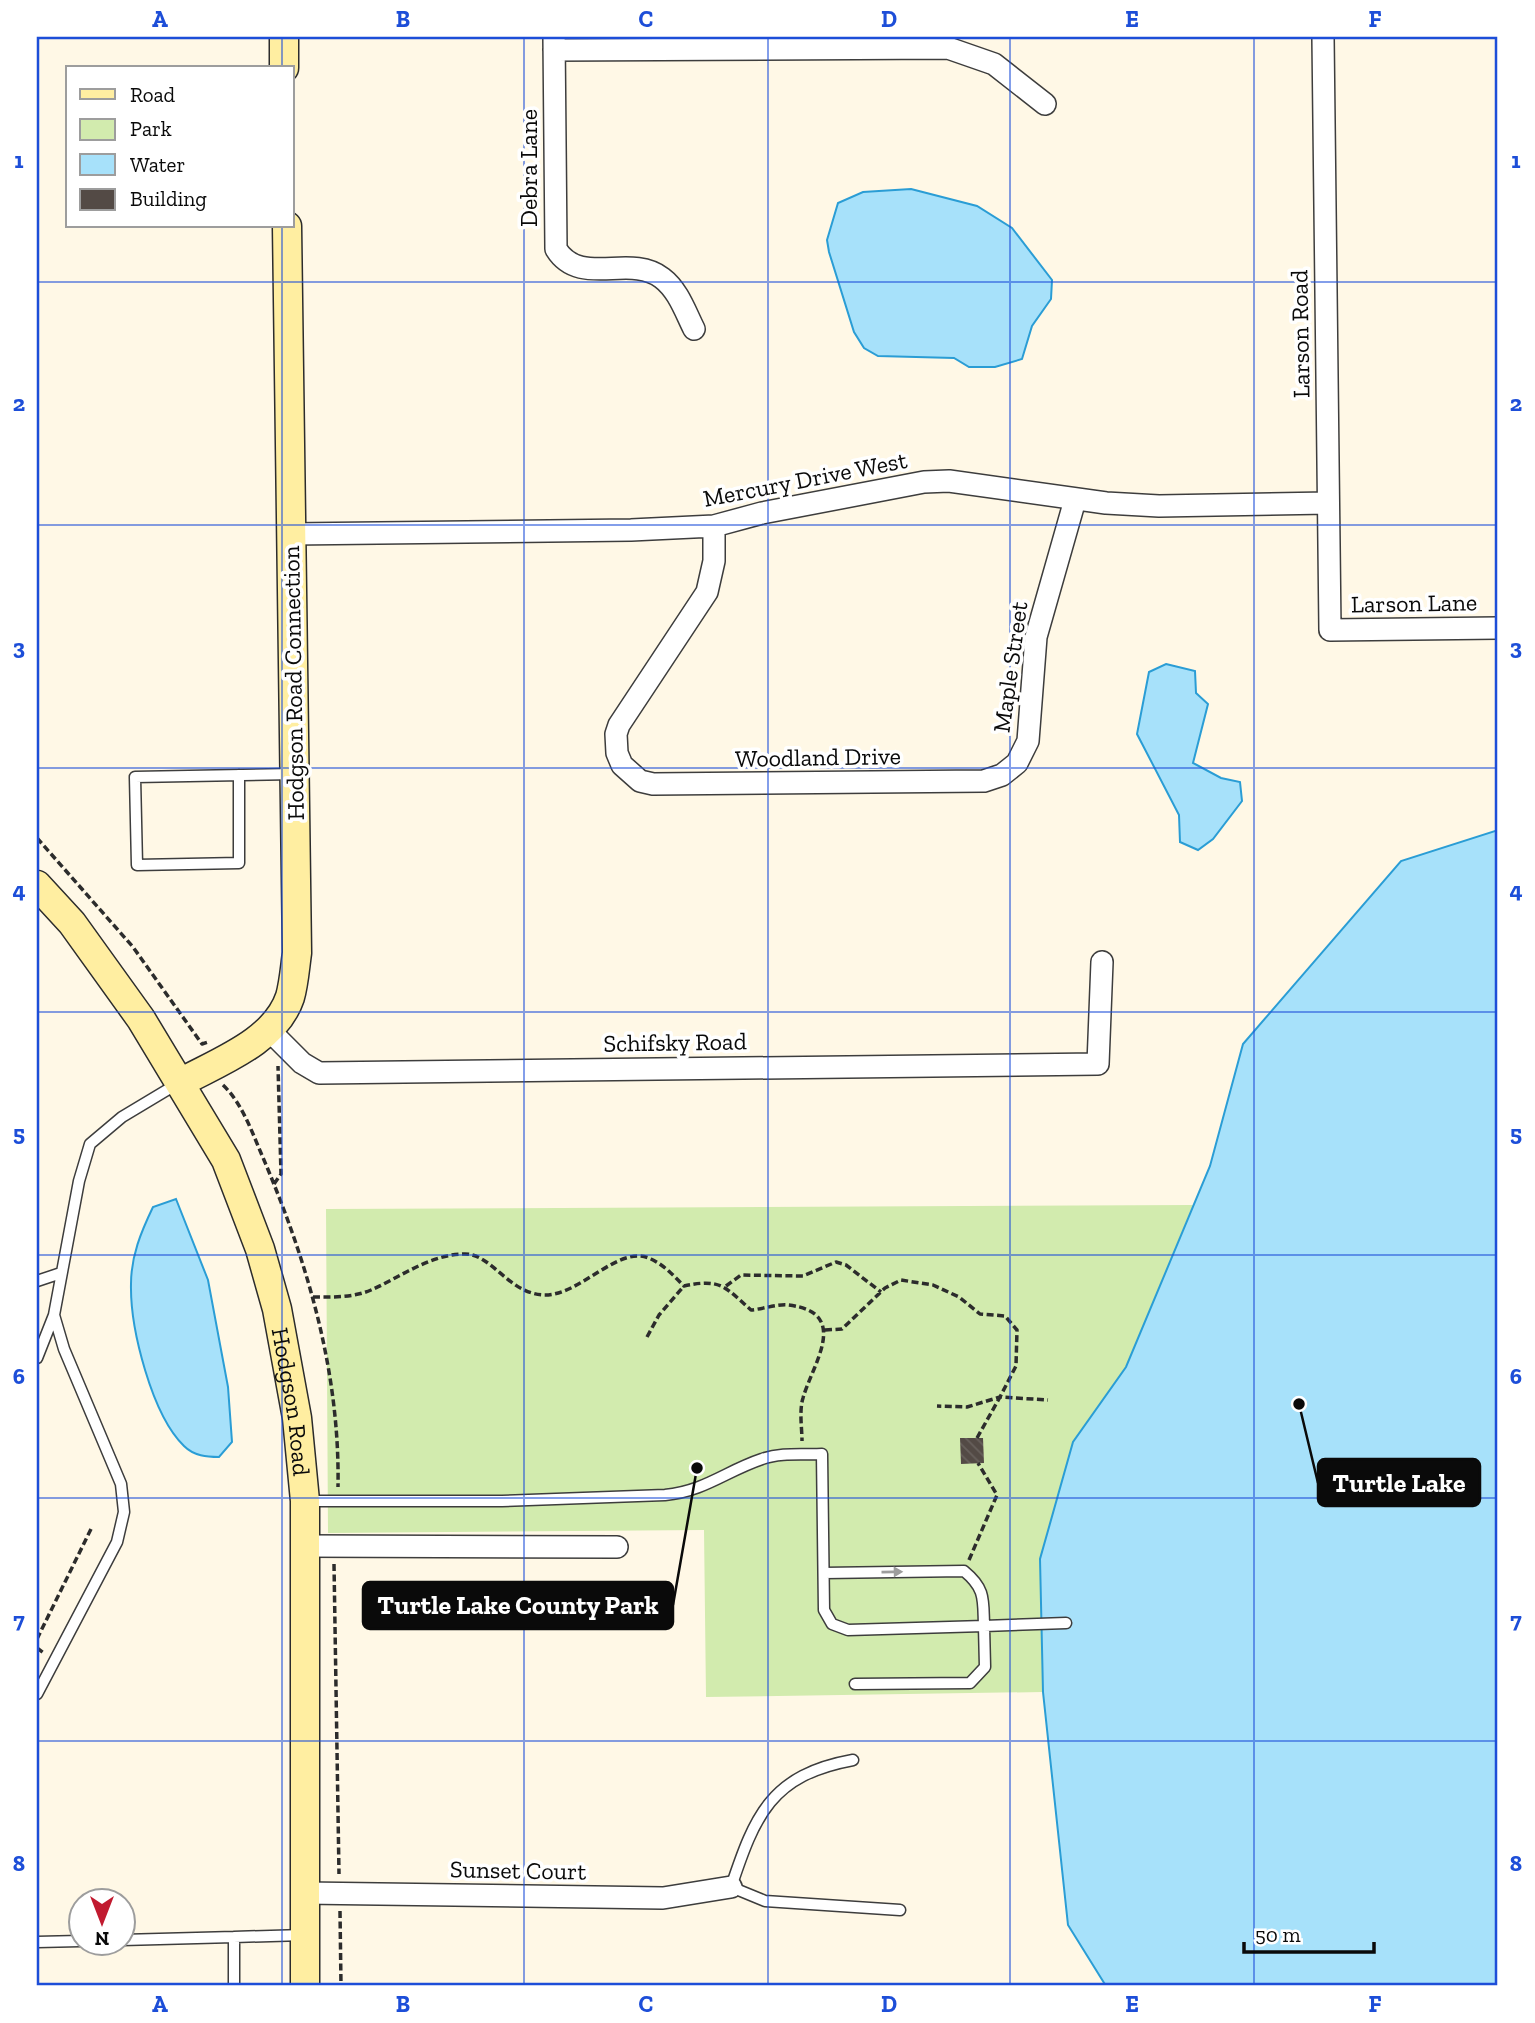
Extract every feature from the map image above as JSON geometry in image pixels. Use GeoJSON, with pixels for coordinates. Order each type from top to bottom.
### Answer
{"type":"FeatureCollection","features":[{"type":"Feature","properties":{"kind":"main road"},"geometry":{"type":"LineString","coordinates":[[284,37],[285,66]]}},
{"type":"Feature","properties":{"kind":"main road","name":"Hodgson Road Connection"},"geometry":{"type":"LineString","coordinates":[[180,1083],[246,1047],[269,1030],[290,996],[297,953],[287,228]]}},
{"type":"Feature","properties":{"kind":"main road","name":"Hodgson Road"},"geometry":{"type":"LineString","coordinates":[[37,885],[72,923],[141,1019],[226,1160],[260,1249],[290,1371],[305,1501],[305,1986]]}},
{"type":"Feature","properties":{"kind":"street","name":"Larson Road"},"geometry":{"type":"LineString","coordinates":[[1323,37],[1329,630]]}},
{"type":"Feature","properties":{"kind":"street"},"geometry":{"type":"LineString","coordinates":[[554,43],[948,48],[994,64],[1045,104]]}},
{"type":"Feature","properties":{"kind":"street","name":"Debra Lane"},"geometry":{"type":"LineString","coordinates":[[554,43],[556,249],[570,265],[580,268],[634,268],[661,276],[671,286],[694,329]]}},
{"type":"Feature","properties":{"kind":"street","name":"Mercury Drive West"},"geometry":{"type":"LineString","coordinates":[[291,534],[643,530],[713,526],[762,513],[924,482],[980,483],[1075,500],[1159,506],[1328,503]]}},
{"type":"Feature","properties":{"kind":"street","name":"Maple Street"},"geometry":{"type":"LineString","coordinates":[[984,781],[1002,775],[1017,763],[1028,741],[1036,637],[1075,500]]}},
{"type":"Feature","properties":{"kind":"street","name":"Woodland Drive"},"geometry":{"type":"LineString","coordinates":[[713,526],[713,561],[707,592],[619,725],[616,734],[617,753],[622,765],[640,781],[653,785],[984,781]]}},
{"type":"Feature","properties":{"kind":"street","name":"Larson Lane"},"geometry":{"type":"LineString","coordinates":[[1329,630],[1498,628]]}},
{"type":"Feature","properties":{"kind":"street","name":"Schifsky Road"},"geometry":{"type":"LineString","coordinates":[[269,1030],[302,1063],[319,1073],[1098,1064],[1102,962]]}},
{"type":"Feature","properties":{"kind":"street"},"geometry":{"type":"LineString","coordinates":[[305,1546],[617,1547]]}},
{"type":"Feature","properties":{"kind":"street","name":"Sunset Court"},"geometry":{"type":"LineString","coordinates":[[304,1894],[663,1898],[731,1887]]}},
{"type":"Feature","properties":{"kind":"lane"},"geometry":{"type":"LineString","coordinates":[[239,775],[239,863],[137,864],[135,777],[239,775],[294,774]]}},
{"type":"Feature","properties":{"kind":"lane"},"geometry":{"type":"LineString","coordinates":[[37,1358],[54,1315],[79,1181],[90,1144],[122,1117],[180,1083]]}},
{"type":"Feature","properties":{"kind":"lane"},"geometry":{"type":"LineString","coordinates":[[37,1281],[61,1273]]}},
{"type":"Feature","properties":{"kind":"lane"},"geometry":{"type":"LineString","coordinates":[[37,1694],[117,1542],[124,1513],[121,1484],[64,1349],[54,1315]]}},
{"type":"Feature","properties":{"kind":"lane"},"geometry":{"type":"LineString","coordinates":[[305,1501],[502,1501],[665,1496],[688,1493],[710,1485],[762,1459],[822,1454],[824,1610],[832,1624],[848,1630],[1066,1623]]}},
{"type":"Feature","properties":{"kind":"lane"},"geometry":{"type":"LineString","coordinates":[[824,1573],[964,1571],[978,1582],[983,1595],[985,1667],[970,1683],[855,1684]]}},
{"type":"Feature","properties":{"kind":"lane"},"geometry":{"type":"LineString","coordinates":[[853,1760],[832,1764],[787,1784],[764,1807],[747,1839],[731,1887],[775,1902],[900,1910]]}},
{"type":"Feature","properties":{"kind":"lane"},"geometry":{"type":"LineString","coordinates":[[136,1940],[304,1935]]}},
{"type":"Feature","properties":{"kind":"lane"},"geometry":{"type":"LineString","coordinates":[[234,1937],[234,1986]]}},
{"type":"Feature","properties":{"kind":"lane"},"geometry":{"type":"LineString","coordinates":[[37,1942],[66,1941]]}},
{"type":"Feature","properties":{"kind":"path"},"geometry":{"type":"LineString","coordinates":[[37,838],[133,947],[202,1044],[219,1040]]}},
{"type":"Feature","properties":{"kind":"path"},"geometry":{"type":"LineString","coordinates":[[274,1184],[281,1174],[278,1063]]}},
{"type":"Feature","properties":{"kind":"path"},"geometry":{"type":"LineString","coordinates":[[223,1085],[231,1092],[250,1128],[274,1184],[313,1297],[334,1390],[339,1448],[338,1487]]}},
{"type":"Feature","properties":{"kind":"path"},"geometry":{"type":"LineString","coordinates":[[313,1297],[340,1298],[369,1291],[412,1267],[464,1254],[479,1257],[508,1282],[543,1295],[566,1293],[625,1257],[649,1257],[684,1286]]}},
{"type":"Feature","properties":{"kind":"path"},"geometry":{"type":"LineString","coordinates":[[726,1286],[741,1275],[803,1276],[836,1262],[846,1265],[881,1292]]}},
{"type":"Feature","properties":{"kind":"path"},"geometry":{"type":"LineString","coordinates":[[825,1330],[842,1329],[881,1292],[901,1280],[933,1285],[959,1297],[980,1314],[1005,1316],[1017,1330],[1016,1366],[977,1438]]}},
{"type":"Feature","properties":{"kind":"path"},"geometry":{"type":"LineString","coordinates":[[647,1337],[659,1315],[684,1286],[706,1281],[726,1286],[751,1310],[785,1305],[799,1307],[813,1314],[825,1330],[824,1346],[802,1401],[802,1455]]}},
{"type":"Feature","properties":{"kind":"path"},"geometry":{"type":"LineString","coordinates":[[937,1406],[967,1407],[1000,1397],[1048,1400]]}},
{"type":"Feature","properties":{"kind":"path"},"geometry":{"type":"LineString","coordinates":[[964,1571],[997,1495],[978,1463]]}},
{"type":"Feature","properties":{"kind":"path"},"geometry":{"type":"LineString","coordinates":[[37,1639],[92,1527]]}},
{"type":"Feature","properties":{"kind":"path"},"geometry":{"type":"LineString","coordinates":[[334,1552],[339,1880]]}},
{"type":"Feature","properties":{"kind":"path"},"geometry":{"type":"LineString","coordinates":[[339,1905],[341,1986]]}},
{"type":"Feature","properties":{"kind":"green space"},"geometry":{"type":"Polygon","coordinates":[[[1193,1205],[1126,1367],[1073,1442],[1040,1559],[1043,1692],[706,1697],[704,1530],[328,1533],[326,1209],[1193,1205]]]}},
{"type":"Feature","properties":{"kind":"water"},"geometry":{"type":"Polygon","coordinates":[[[911,189],[977,206],[1012,228],[1052,280],[1051,299],[1032,326],[1022,359],[995,367],[969,367],[954,358],[878,356],[864,348],[854,332],[827,240],[838,203],[863,192],[911,189]]]}},
{"type":"Feature","properties":{"kind":"water"},"geometry":{"type":"Polygon","coordinates":[[[1166,664],[1195,671],[1196,693],[1208,704],[1193,763],[1221,778],[1240,782],[1242,801],[1213,839],[1198,850],[1180,842],[1179,815],[1137,734],[1149,672],[1166,664]]]}},
{"type":"Feature","properties":{"kind":"water"},"geometry":{"type":"Polygon","coordinates":[[[1498,830],[1498,1986],[1106,1986],[1068,1925],[1043,1692],[1040,1559],[1073,1442],[1126,1367],[1210,1166],[1243,1044],[1401,861],[1498,830]]]}},
{"type":"Feature","properties":{"kind":"water"},"geometry":{"type":"Polygon","coordinates":[[[176,1199],[208,1280],[228,1387],[232,1442],[219,1457],[192,1452],[172,1432],[153,1393],[134,1324],[131,1284],[133,1264],[144,1226],[153,1207],[176,1199]]]}},
{"type":"Feature","properties":{"kind":"building"},"geometry":{"type":"Polygon","coordinates":[[[960,1438],[983,1438],[984,1463],[961,1464],[960,1438]]]}},
{"type":"Feature","properties":{"kind":"place","name":"Turtle Lake"},"geometry":{"type":"Point","coordinates":[1299,1404]}},
{"type":"Feature","properties":{"kind":"place","name":"Turtle Lake County Park"},"geometry":{"type":"Point","coordinates":[697,1468]}}]}
